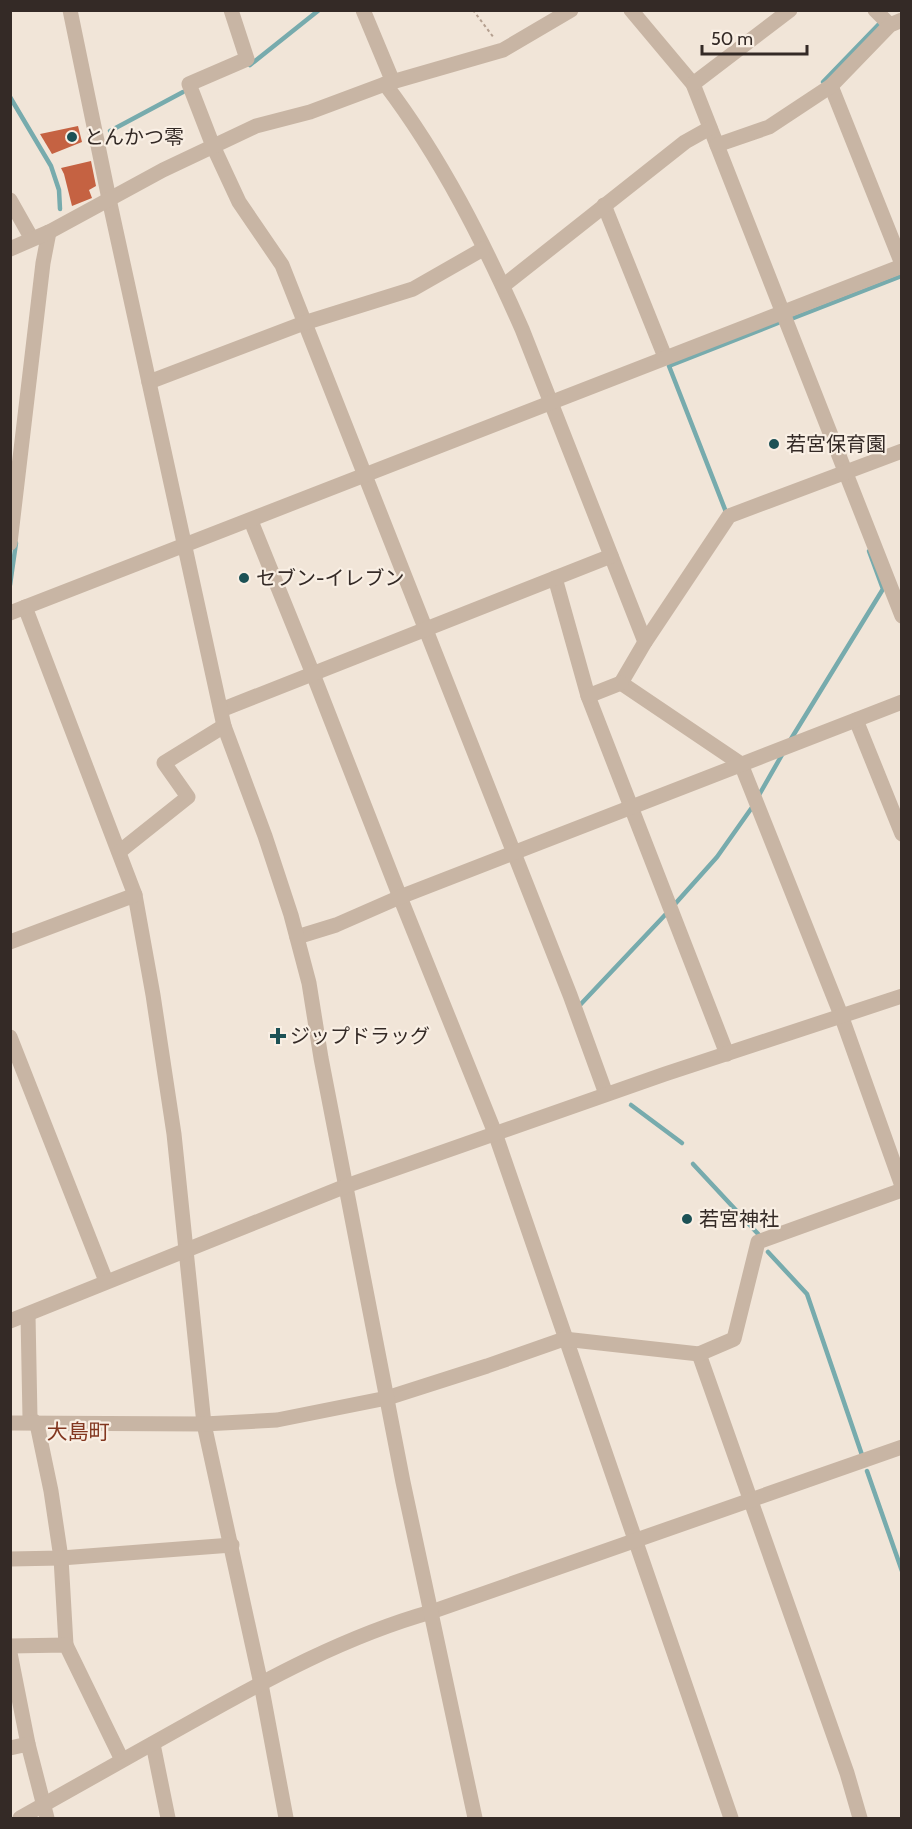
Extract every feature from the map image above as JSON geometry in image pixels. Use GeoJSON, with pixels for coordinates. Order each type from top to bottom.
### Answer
{"type":"FeatureCollection","features":[{"type":"Feature","properties":{"kind":"street"},"geometry":{"type":"LineString","coordinates":[[70,10],[184,547],[223,718],[265,836],[309,983],[321,1058],[387,1398],[475,1818]]}},
{"type":"Feature","properties":{"kind":"street"},"geometry":{"type":"LineString","coordinates":[[231,10],[247,59],[189,84],[213,146],[239,202],[282,265],[570,995],[606,1094]]}},
{"type":"Feature","properties":{"kind":"street"},"geometry":{"type":"LineString","coordinates":[[363,10],[389,83],[466,209],[483,249],[503,286],[645,642]]}},
{"type":"Feature","properties":{"kind":"street"},"geometry":{"type":"LineString","coordinates":[[10,249],[49,232],[163,170],[256,126],[310,112],[389,83],[503,50],[571,10]]}},
{"type":"Feature","properties":{"kind":"street"},"geometry":{"type":"LineString","coordinates":[[631,10],[693,84],[902,616]]}},
{"type":"Feature","properties":{"kind":"street"},"geometry":{"type":"LineString","coordinates":[[693,84],[790,10]]}},
{"type":"Feature","properties":{"kind":"street"},"geometry":{"type":"LineString","coordinates":[[717,145],[769,127],[831,86],[896,22],[875,10]]}},
{"type":"Feature","properties":{"kind":"street"},"geometry":{"type":"LineString","coordinates":[[286,1818],[261,1684],[204,1424],[188,1251],[174,1134],[135,895],[17,610],[251,521],[902,265],[831,86]]}},
{"type":"Feature","properties":{"kind":"street"},"geometry":{"type":"LineString","coordinates":[[503,286],[685,142],[710,128]]}},
{"type":"Feature","properties":{"kind":"street"},"geometry":{"type":"LineString","coordinates":[[10,201],[32,239]]}},
{"type":"Feature","properties":{"kind":"street"},"geometry":{"type":"LineString","coordinates":[[604,205],[665,357]]}},
{"type":"Feature","properties":{"kind":"street"},"geometry":{"type":"LineString","coordinates":[[10,543],[41,274],[49,232]]}},
{"type":"Feature","properties":{"kind":"street"},"geometry":{"type":"LineString","coordinates":[[149,382],[304,323],[412,289],[483,249]]}},
{"type":"Feature","properties":{"kind":"street"},"geometry":{"type":"LineString","coordinates":[[588,696],[621,683],[645,642],[729,516],[902,451]]}},
{"type":"Feature","properties":{"kind":"street"},"geometry":{"type":"LineString","coordinates":[[251,521],[495,1133],[564,1339],[636,1540],[731,1818]]}},
{"type":"Feature","properties":{"kind":"street"},"geometry":{"type":"LineString","coordinates":[[119,852],[188,797],[164,763],[223,718],[313,674],[611,556]]}},
{"type":"Feature","properties":{"kind":"street"},"geometry":{"type":"LineString","coordinates":[[555,578],[588,696],[728,1054]]}},
{"type":"Feature","properties":{"kind":"street"},"geometry":{"type":"LineString","coordinates":[[10,1423],[204,1424],[277,1420],[387,1398],[564,1339],[699,1354],[734,1340],[758,1242],[902,1188],[841,1016],[741,764],[621,683]]}},
{"type":"Feature","properties":{"kind":"street"},"geometry":{"type":"LineString","coordinates":[[297,937],[336,925],[399,897],[513,852],[902,702]]}},
{"type":"Feature","properties":{"kind":"street"},"geometry":{"type":"LineString","coordinates":[[856,720],[902,834]]}},
{"type":"Feature","properties":{"kind":"street"},"geometry":{"type":"LineString","coordinates":[[10,942],[135,895]]}},
{"type":"Feature","properties":{"kind":"street"},"geometry":{"type":"LineString","coordinates":[[10,1321],[346,1186],[606,1094],[902,996]]}},
{"type":"Feature","properties":{"kind":"street"},"geometry":{"type":"LineString","coordinates":[[10,1037],[106,1281]]}},
{"type":"Feature","properties":{"kind":"street"},"geometry":{"type":"LineString","coordinates":[[28,1315],[30,1418],[37,1424],[51,1491],[61,1558],[66,1645],[122,1760]]}},
{"type":"Feature","properties":{"kind":"street"},"geometry":{"type":"LineString","coordinates":[[699,1354],[847,1773],[860,1818]]}},
{"type":"Feature","properties":{"kind":"street"},"geometry":{"type":"LineString","coordinates":[[20,1818],[46,1811],[122,1760],[261,1684],[389,1624],[431,1612],[902,1447]]}},
{"type":"Feature","properties":{"kind":"street"},"geometry":{"type":"LineString","coordinates":[[10,1559],[61,1558],[232,1545]]}},
{"type":"Feature","properties":{"kind":"street"},"geometry":{"type":"LineString","coordinates":[[10,1646],[66,1645]]}},
{"type":"Feature","properties":{"kind":"street"},"geometry":{"type":"LineString","coordinates":[[10,1653],[28,1744],[46,1811]]}},
{"type":"Feature","properties":{"kind":"street"},"geometry":{"type":"LineString","coordinates":[[10,1748],[28,1744]]}},
{"type":"Feature","properties":{"kind":"street"},"geometry":{"type":"LineString","coordinates":[[153,1744],[168,1818]]}},
{"type":"Feature","properties":{"kind":"path"},"geometry":{"type":"LineString","coordinates":[[473,10],[503,50]]}},
{"type":"Feature","properties":{"kind":"building"},"geometry":{"type":"Polygon","coordinates":[[[78,126],[82,142],[52,154],[40,134],[78,126]]]}},
{"type":"Feature","properties":{"kind":"building"},"geometry":{"type":"Polygon","coordinates":[[[91,161],[96,186],[89,190],[92,198],[72,206],[61,168],[91,161]]]}},
{"type":"Feature","properties":{"kind":"waterway"},"geometry":{"type":"LineString","coordinates":[[250,65],[319,10]]}},
{"type":"Feature","properties":{"kind":"waterway"},"geometry":{"type":"LineString","coordinates":[[823,82],[880,23]]}},
{"type":"Feature","properties":{"kind":"waterway"},"geometry":{"type":"LineString","coordinates":[[110,131],[183,92]]}},
{"type":"Feature","properties":{"kind":"waterway"},"geometry":{"type":"LineString","coordinates":[[10,97],[51,166],[59,190],[60,209]]}},
{"type":"Feature","properties":{"kind":"waterway"},"geometry":{"type":"LineString","coordinates":[[791,319],[899,277]]}},
{"type":"Feature","properties":{"kind":"waterway"},"geometry":{"type":"LineString","coordinates":[[729,511],[726,512],[669,366],[778,323]]}},
{"type":"Feature","properties":{"kind":"waterway"},"geometry":{"type":"LineString","coordinates":[[10,585],[16,543]]}},
{"type":"Feature","properties":{"kind":"waterway"},"geometry":{"type":"LineString","coordinates":[[791,739],[883,589],[869,551]]}},
{"type":"Feature","properties":{"kind":"waterway"},"geometry":{"type":"LineString","coordinates":[[759,795],[783,753]]}},
{"type":"Feature","properties":{"kind":"waterway"},"geometry":{"type":"LineString","coordinates":[[675,904],[717,857],[753,806]]}},
{"type":"Feature","properties":{"kind":"waterway"},"geometry":{"type":"LineString","coordinates":[[580,1005],[665,915]]}},
{"type":"Feature","properties":{"kind":"waterway"},"geometry":{"type":"LineString","coordinates":[[631,1105],[682,1143]]}},
{"type":"Feature","properties":{"kind":"waterway"},"geometry":{"type":"LineString","coordinates":[[693,1164],[760,1236]]}},
{"type":"Feature","properties":{"kind":"waterway"},"geometry":{"type":"LineString","coordinates":[[768,1252],[807,1294],[862,1455]]}},
{"type":"Feature","properties":{"kind":"waterway"},"geometry":{"type":"LineString","coordinates":[[867,1471],[902,1571]]}},
{"type":"Feature","properties":{"kind":"place","name":"とんかつ零"},"geometry":{"type":"Point","coordinates":[72,137]}},
{"type":"Feature","properties":{"kind":"place","name":"若宮保育園"},"geometry":{"type":"Point","coordinates":[774,444]}},
{"type":"Feature","properties":{"kind":"place","name":"セブン-イレブン"},"geometry":{"type":"Point","coordinates":[244,578]}},
{"type":"Feature","properties":{"kind":"place","name":"ジップドラッグ"},"geometry":{"type":"Point","coordinates":[278,1036]}},
{"type":"Feature","properties":{"kind":"place","name":"若宮神社"},"geometry":{"type":"Point","coordinates":[687,1219]}},
{"type":"Feature","properties":{"kind":"district","name":"大島町"},"geometry":{"type":"Point","coordinates":[78,1432]}}]}
